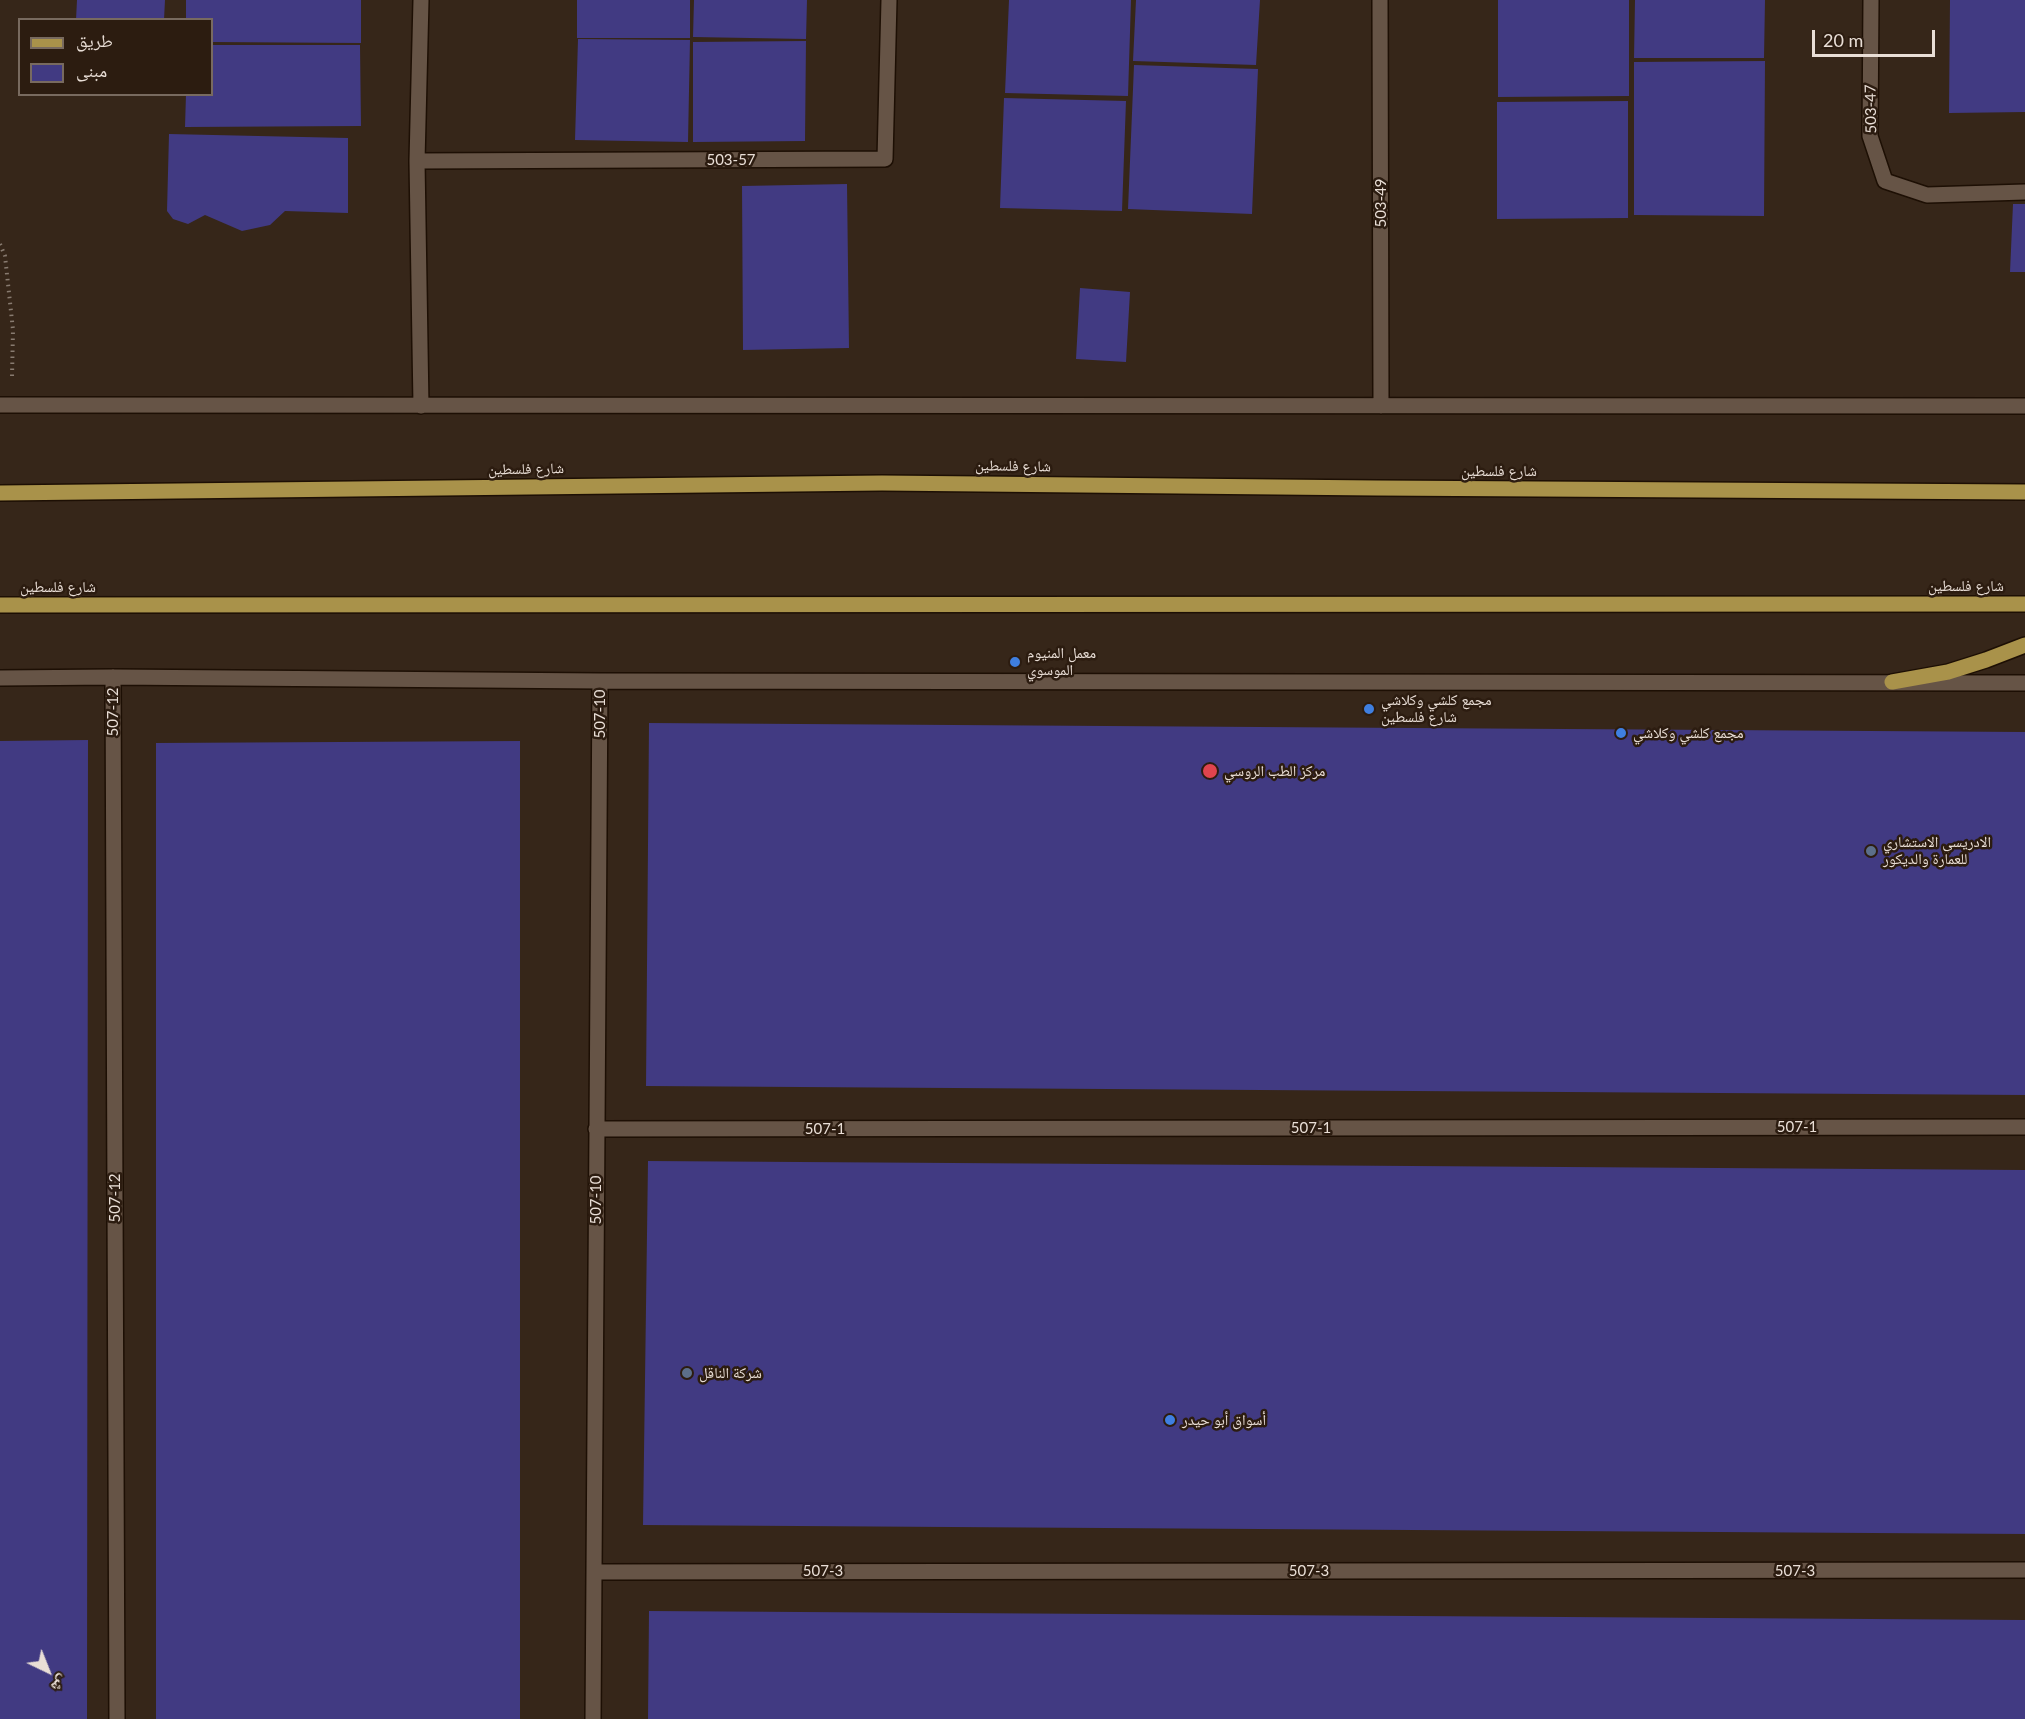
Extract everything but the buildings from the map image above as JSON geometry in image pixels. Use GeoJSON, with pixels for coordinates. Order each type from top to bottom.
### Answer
{"type":"FeatureCollection","features":[{"type":"Feature","properties":{"kind":"main road","name":"شارع فلسطين"},"geometry":{"type":"LineString","coordinates":[[0,493],[882,483],[2025,492]]}},
{"type":"Feature","properties":{"kind":"main road","name":"شارع فلسطين"},"geometry":{"type":"LineString","coordinates":[[0,605],[2025,604]]}},
{"type":"Feature","properties":{"kind":"main road"},"geometry":{"type":"LineString","coordinates":[[1892,682],[1948,672],[2025,645]]}},
{"type":"Feature","properties":{"kind":"street"},"geometry":{"type":"LineString","coordinates":[[421,406],[417,161],[422,0]]}},
{"type":"Feature","properties":{"kind":"street","name":"503-57"},"geometry":{"type":"LineString","coordinates":[[417,161],[885,159],[889,0]]}},
{"type":"Feature","properties":{"kind":"street","name":"503-49"},"geometry":{"type":"LineString","coordinates":[[1380,0],[1381,406]]}},
{"type":"Feature","properties":{"kind":"street","name":"503-47"},"geometry":{"type":"LineString","coordinates":[[1870,0],[1869,136],[1885,181],[1927,195],[2025,192]]}},
{"type":"Feature","properties":{"kind":"street"},"geometry":{"type":"LineString","coordinates":[[5,405],[2025,406]]}},
{"type":"Feature","properties":{"kind":"street","name":"507-12"},"geometry":{"type":"LineString","coordinates":[[113,677],[117,1719]]}},
{"type":"Feature","properties":{"kind":"street"},"geometry":{"type":"LineString","coordinates":[[0,678],[2025,683]]}},
{"type":"Feature","properties":{"kind":"street","name":"507-10"},"geometry":{"type":"LineString","coordinates":[[593,1719],[600,681]]}},
{"type":"Feature","properties":{"kind":"street","name":"507-1"},"geometry":{"type":"LineString","coordinates":[[596,1129],[2025,1127]]}},
{"type":"Feature","properties":{"kind":"street","name":"507-3"},"geometry":{"type":"LineString","coordinates":[[594,1572],[2025,1570]]}},
{"type":"Feature","properties":{"kind":"path"},"geometry":{"type":"LineString","coordinates":[[0,244],[4,256],[13,330],[5,405]]}},
{"type":"Feature","properties":{"kind":"place","name":"معمل المنيوم الموسوي"},"geometry":{"type":"Point","coordinates":[1015,662]}},
{"type":"Feature","properties":{"kind":"place","name":"مجمع كلشي وكلاشي شارع فلسطين"},"geometry":{"type":"Point","coordinates":[1369,709]}},
{"type":"Feature","properties":{"kind":"place","name":"مجمع كلشي وكلاشي"},"geometry":{"type":"Point","coordinates":[1621,733]}},
{"type":"Feature","properties":{"kind":"place","name":"مركز الطب الروسي"},"geometry":{"type":"Point","coordinates":[1210,771]}},
{"type":"Feature","properties":{"kind":"place","name":"الادريسي الاستشاري للعمارة والديكور"},"geometry":{"type":"Point","coordinates":[1871,851]}},
{"type":"Feature","properties":{"kind":"place","name":"شركة الناقل"},"geometry":{"type":"Point","coordinates":[687,1373]}},
{"type":"Feature","properties":{"kind":"place","name":"أسواق أبو حيدر"},"geometry":{"type":"Point","coordinates":[1170,1420]}}]}
